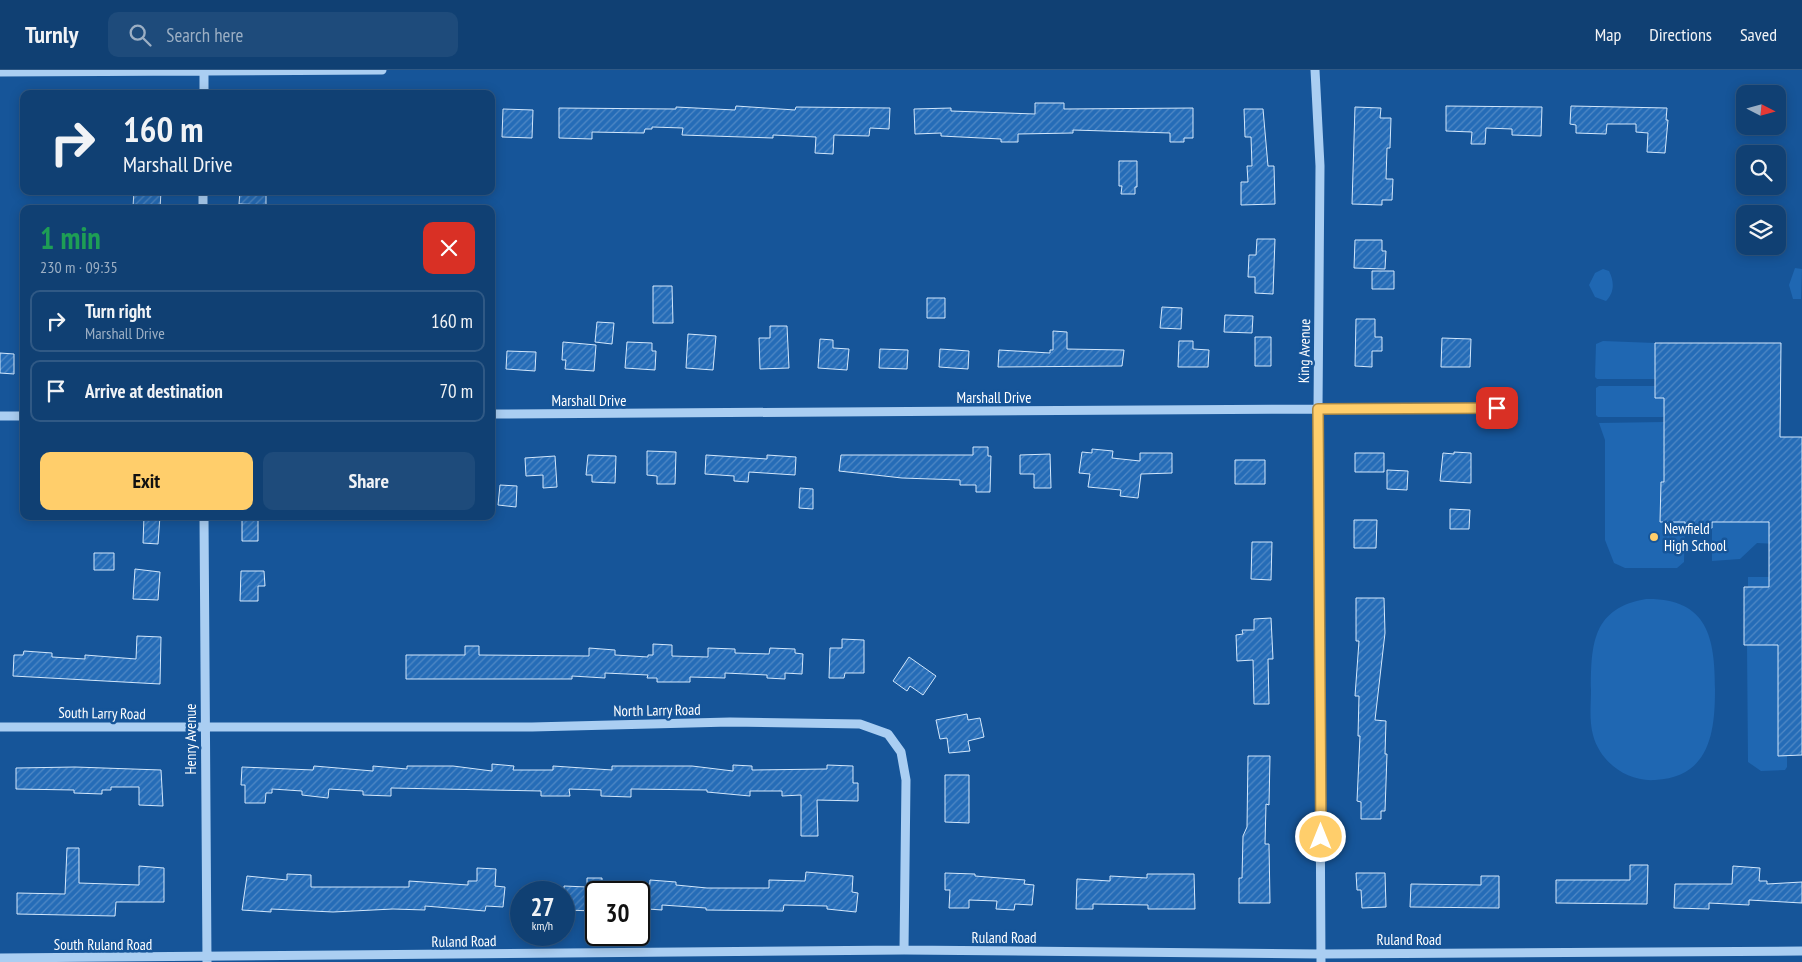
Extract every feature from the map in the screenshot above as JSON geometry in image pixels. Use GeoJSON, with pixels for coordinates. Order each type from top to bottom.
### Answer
{"type":"FeatureCollection","features":[{"type":"Feature","properties":{"kind":"street"},"geometry":{"type":"LineString","coordinates":[[204,70],[204,90]]}},
{"type":"Feature","properties":{"kind":"street"},"geometry":{"type":"LineString","coordinates":[[0,72],[382,70]]}},
{"type":"Feature","properties":{"kind":"street","name":"King Avenue"},"geometry":{"type":"LineString","coordinates":[[1314,70],[1320,166],[1318,409],[1321,958]]}},
{"type":"Feature","properties":{"kind":"street","name":"Marshall Drive"},"geometry":{"type":"LineString","coordinates":[[495,414],[1497,408]]}},
{"type":"Feature","properties":{"kind":"street"},"geometry":{"type":"LineString","coordinates":[[0,416],[20,416]]}},
{"type":"Feature","properties":{"kind":"street","name":"Henry Avenue"},"geometry":{"type":"LineString","coordinates":[[204,520],[207,960]]}},
{"type":"Feature","properties":{"kind":"street","name":"North Larry Road"},"geometry":{"type":"LineString","coordinates":[[204,728],[359,726],[532,727],[730,722],[860,724],[888,734],[901,752],[906,780],[904,950]]}},
{"type":"Feature","properties":{"kind":"street","name":"South Larry Road"},"geometry":{"type":"LineString","coordinates":[[0,727],[204,728]]}},
{"type":"Feature","properties":{"kind":"street","name":"Ruland Road"},"geometry":{"type":"LineString","coordinates":[[207,960],[904,950],[1321,958],[1802,951]]}},
{"type":"Feature","properties":{"kind":"street","name":"South Ruland Road"},"geometry":{"type":"LineString","coordinates":[[0,958],[207,960]]}},
{"type":"Feature","properties":{"kind":"shaded area"},"geometry":{"type":"Polygon","coordinates":[[[1795,268],[1802,269],[1801,299],[1793,299],[1789,285],[1795,268]]]}},
{"type":"Feature","properties":{"kind":"shaded area"},"geometry":{"type":"Polygon","coordinates":[[[1603,269],[1609,271],[1613,283],[1611,294],[1606,301],[1595,297],[1589,285],[1595,273],[1603,269]]]}},
{"type":"Feature","properties":{"kind":"shaded area"},"geometry":{"type":"Polygon","coordinates":[[[1603,341],[1655,343],[1655,379],[1597,379],[1595,377],[1596,344],[1603,341]]]}},
{"type":"Feature","properties":{"kind":"shaded area"},"geometry":{"type":"Polygon","coordinates":[[[1599,386],[1655,386],[1655,397],[1664,398],[1664,417],[1598,417],[1596,415],[1596,388],[1599,386]]]}},
{"type":"Feature","properties":{"kind":"shaded area"},"geometry":{"type":"Polygon","coordinates":[[[1664,422],[1664,482],[1661,483],[1660,522],[1685,522],[1684,562],[1677,568],[1625,568],[1614,563],[1605,540],[1605,440],[1599,423],[1664,422]]]}},
{"type":"Feature","properties":{"kind":"shaded area"},"geometry":{"type":"Polygon","coordinates":[[[1712,522],[1778,522],[1777,544],[1757,543],[1740,559],[1712,561],[1712,522]]]}},
{"type":"Feature","properties":{"kind":"shaded area"},"geometry":{"type":"Polygon","coordinates":[[[1748,577],[1778,577],[1778,587],[1748,587],[1748,577]]]}},
{"type":"Feature","properties":{"kind":"shaded area"},"geometry":{"type":"Polygon","coordinates":[[[1646,599],[1667,600],[1683,605],[1695,614],[1704,624],[1710,638],[1715,670],[1715,705],[1711,736],[1706,750],[1688,771],[1673,777],[1655,780],[1634,778],[1608,762],[1593,735],[1591,718],[1592,657],[1594,643],[1599,630],[1605,619],[1615,610],[1646,599]]]}},
{"type":"Feature","properties":{"kind":"shaded area"},"geometry":{"type":"Polygon","coordinates":[[[1747,645],[1778,645],[1778,755],[1787,755],[1787,767],[1785,770],[1761,771],[1748,762],[1747,645]]]}},
{"type":"Feature","properties":{"kind":"building"},"geometry":{"type":"Polygon","coordinates":[[[1035,103],[1064,103],[1064,109],[1193,108],[1193,138],[1184,138],[1184,142],[1170,142],[1170,133],[1073,130],[1073,133],[1018,134],[1018,142],[1001,142],[1001,139],[941,136],[941,133],[915,134],[914,109],[951,108],[951,111],[1035,114],[1035,103]]]}},
{"type":"Feature","properties":{"kind":"building"},"geometry":{"type":"Polygon","coordinates":[[[736,106],[795,110],[796,107],[890,108],[889,129],[870,128],[869,136],[834,135],[833,154],[815,153],[816,137],[773,135],[773,138],[682,135],[683,128],[652,127],[652,129],[645,129],[644,133],[592,132],[592,139],[559,138],[559,108],[676,109],[676,107],[735,110],[736,106]]]}},
{"type":"Feature","properties":{"kind":"building"},"geometry":{"type":"Polygon","coordinates":[[[1446,106],[1542,107],[1541,136],[1512,135],[1512,129],[1486,128],[1485,144],[1471,144],[1472,132],[1446,131],[1446,106]]]}},
{"type":"Feature","properties":{"kind":"building"},"geometry":{"type":"Polygon","coordinates":[[[1571,106],[1667,108],[1666,120],[1668,120],[1665,153],[1647,152],[1648,133],[1636,132],[1636,124],[1607,124],[1606,134],[1576,133],[1576,125],[1570,124],[1571,106]]]}},
{"type":"Feature","properties":{"kind":"building"},"geometry":{"type":"Polygon","coordinates":[[[1355,107],[1381,108],[1380,118],[1391,118],[1390,148],[1387,148],[1386,179],[1393,179],[1392,200],[1382,200],[1382,205],[1352,204],[1355,107]]]}},
{"type":"Feature","properties":{"kind":"building"},"geometry":{"type":"Polygon","coordinates":[[[503,109],[533,110],[532,138],[502,137],[503,109]]]}},
{"type":"Feature","properties":{"kind":"building"},"geometry":{"type":"Polygon","coordinates":[[[1244,109],[1263,109],[1268,166],[1274,166],[1275,204],[1241,205],[1241,182],[1248,182],[1247,166],[1252,166],[1251,137],[1245,137],[1244,109]]]}},
{"type":"Feature","properties":{"kind":"building"},"geometry":{"type":"Polygon","coordinates":[[[1119,161],[1137,161],[1137,187],[1135,187],[1135,194],[1121,194],[1122,186],[1119,186],[1119,161]]]}},
{"type":"Feature","properties":{"kind":"building"},"geometry":{"type":"Polygon","coordinates":[[[134,195],[161,195],[160,205],[133,205],[134,195]]]}},
{"type":"Feature","properties":{"kind":"building"},"geometry":{"type":"Polygon","coordinates":[[[240,195],[266,195],[266,205],[239,204],[240,195]]]}},
{"type":"Feature","properties":{"kind":"building"},"geometry":{"type":"Polygon","coordinates":[[[1257,239],[1275,239],[1273,294],[1255,293],[1255,277],[1248,277],[1249,255],[1256,255],[1257,239]]]}},
{"type":"Feature","properties":{"kind":"building"},"geometry":{"type":"Polygon","coordinates":[[[1355,240],[1382,240],[1382,251],[1386,251],[1385,269],[1354,268],[1355,240]]]}},
{"type":"Feature","properties":{"kind":"building"},"geometry":{"type":"Polygon","coordinates":[[[1372,271],[1394,271],[1394,289],[1372,289],[1372,271]]]}},
{"type":"Feature","properties":{"kind":"building"},"geometry":{"type":"Polygon","coordinates":[[[653,286],[672,286],[673,323],[653,323],[653,286]]]}},
{"type":"Feature","properties":{"kind":"building"},"geometry":{"type":"Polygon","coordinates":[[[927,298],[945,298],[945,318],[927,318],[927,298]]]}},
{"type":"Feature","properties":{"kind":"building"},"geometry":{"type":"Polygon","coordinates":[[[1162,307],[1182,308],[1181,329],[1160,328],[1162,307]]]}},
{"type":"Feature","properties":{"kind":"building"},"geometry":{"type":"Polygon","coordinates":[[[1225,315],[1253,316],[1252,333],[1224,332],[1225,315]]]}},
{"type":"Feature","properties":{"kind":"building"},"geometry":{"type":"Polygon","coordinates":[[[1356,319],[1375,319],[1375,337],[1382,337],[1382,351],[1372,351],[1372,367],[1355,366],[1356,319]]]}},
{"type":"Feature","properties":{"kind":"building"},"geometry":{"type":"Polygon","coordinates":[[[597,322],[614,323],[612,344],[595,342],[597,322]]]}},
{"type":"Feature","properties":{"kind":"building"},"geometry":{"type":"Polygon","coordinates":[[[770,326],[787,326],[789,368],[760,369],[759,338],[770,338],[770,326]]]}},
{"type":"Feature","properties":{"kind":"building"},"geometry":{"type":"Polygon","coordinates":[[[1053,331],[1067,332],[1067,349],[1124,350],[1122,366],[998,367],[999,350],[1050,353],[1050,350],[1053,350],[1053,331]]]}},
{"type":"Feature","properties":{"kind":"building"},"geometry":{"type":"Polygon","coordinates":[[[688,334],[716,336],[713,370],[686,368],[688,334]]]}},
{"type":"Feature","properties":{"kind":"building"},"geometry":{"type":"Polygon","coordinates":[[[1255,337],[1271,337],[1271,366],[1255,366],[1255,337]]]}},
{"type":"Feature","properties":{"kind":"building"},"geometry":{"type":"Polygon","coordinates":[[[1442,338],[1471,339],[1470,367],[1441,367],[1442,338]]]}},
{"type":"Feature","properties":{"kind":"building"},"geometry":{"type":"Polygon","coordinates":[[[820,339],[833,340],[833,348],[849,349],[847,370],[818,368],[820,339]]]}},
{"type":"Feature","properties":{"kind":"building"},"geometry":{"type":"Polygon","coordinates":[[[1179,341],[1193,341],[1193,349],[1209,350],[1208,367],[1178,367],[1179,341]]]}},
{"type":"Feature","properties":{"kind":"building"},"geometry":{"type":"Polygon","coordinates":[[[563,342],[596,345],[594,371],[565,369],[566,360],[562,360],[563,342]]]}},
{"type":"Feature","properties":{"kind":"building"},"geometry":{"type":"Polygon","coordinates":[[[627,342],[652,343],[652,351],[656,351],[655,370],[625,368],[627,342]]]}},
{"type":"Feature","properties":{"kind":"building"},"geometry":{"type":"Polygon","coordinates":[[[1655,343],[1781,343],[1780,437],[1802,437],[1802,755],[1778,756],[1778,645],[1744,645],[1744,587],[1769,587],[1769,522],[1712,522],[1712,528],[1685,528],[1685,522],[1660,522],[1661,482],[1664,482],[1664,398],[1655,398],[1655,343]]]}},
{"type":"Feature","properties":{"kind":"building"},"geometry":{"type":"Polygon","coordinates":[[[880,349],[908,350],[907,369],[879,368],[880,349]]]}},
{"type":"Feature","properties":{"kind":"building"},"geometry":{"type":"Polygon","coordinates":[[[940,349],[969,351],[968,369],[939,367],[940,349]]]}},
{"type":"Feature","properties":{"kind":"building"},"geometry":{"type":"Polygon","coordinates":[[[507,351],[536,352],[535,371],[506,369],[507,351]]]}},
{"type":"Feature","properties":{"kind":"building"},"geometry":{"type":"Polygon","coordinates":[[[0,353],[14,354],[14,374],[0,373],[0,353]]]}},
{"type":"Feature","properties":{"kind":"building"},"geometry":{"type":"Polygon","coordinates":[[[973,447],[988,447],[988,456],[991,456],[990,492],[976,492],[976,485],[960,485],[960,480],[902,478],[839,471],[841,455],[973,455],[973,447]]]}},
{"type":"Feature","properties":{"kind":"building"},"geometry":{"type":"Polygon","coordinates":[[[1092,449],[1113,451],[1112,458],[1140,461],[1140,453],[1172,453],[1172,473],[1141,474],[1138,498],[1120,496],[1121,490],[1088,487],[1090,474],[1079,473],[1082,452],[1092,453],[1092,449]]]}},
{"type":"Feature","properties":{"kind":"building"},"geometry":{"type":"Polygon","coordinates":[[[647,451],[676,452],[675,484],[657,484],[657,476],[647,475],[647,451]]]}},
{"type":"Feature","properties":{"kind":"building"},"geometry":{"type":"Polygon","coordinates":[[[1454,452],[1471,453],[1471,483],[1440,481],[1443,453],[1454,454],[1454,452]]]}},
{"type":"Feature","properties":{"kind":"building"},"geometry":{"type":"Polygon","coordinates":[[[1355,453],[1384,453],[1384,472],[1355,472],[1355,453]]]}},
{"type":"Feature","properties":{"kind":"building"},"geometry":{"type":"Polygon","coordinates":[[[1050,454],[1051,488],[1034,488],[1034,474],[1020,474],[1020,455],[1050,454]]]}},
{"type":"Feature","properties":{"kind":"building"},"geometry":{"type":"Polygon","coordinates":[[[588,455],[616,456],[615,483],[592,482],[592,475],[586,475],[588,455]]]}},
{"type":"Feature","properties":{"kind":"building"},"geometry":{"type":"Polygon","coordinates":[[[706,455],[767,459],[767,455],[796,457],[795,475],[749,472],[748,482],[734,481],[734,476],[705,474],[706,455]]]}},
{"type":"Feature","properties":{"kind":"building"},"geometry":{"type":"Polygon","coordinates":[[[555,456],[557,487],[543,488],[543,475],[526,476],[525,458],[555,456]]]}},
{"type":"Feature","properties":{"kind":"building"},"geometry":{"type":"Polygon","coordinates":[[[1235,460],[1265,460],[1265,484],[1235,484],[1235,460]]]}},
{"type":"Feature","properties":{"kind":"building"},"geometry":{"type":"Polygon","coordinates":[[[1387,470],[1408,471],[1407,490],[1387,489],[1387,470]]]}},
{"type":"Feature","properties":{"kind":"building"},"geometry":{"type":"Polygon","coordinates":[[[500,485],[517,486],[516,507],[498,505],[500,485]]]}},
{"type":"Feature","properties":{"kind":"building"},"geometry":{"type":"Polygon","coordinates":[[[800,488],[813,489],[813,509],[799,508],[800,488]]]}},
{"type":"Feature","properties":{"kind":"building"},"geometry":{"type":"Polygon","coordinates":[[[1450,509],[1470,510],[1469,529],[1450,529],[1450,509]]]}},
{"type":"Feature","properties":{"kind":"building"},"geometry":{"type":"Polygon","coordinates":[[[144,520],[160,520],[158,544],[143,543],[144,520]]]}},
{"type":"Feature","properties":{"kind":"building"},"geometry":{"type":"Polygon","coordinates":[[[242,520],[258,520],[258,541],[242,541],[242,520]]]}},
{"type":"Feature","properties":{"kind":"building"},"geometry":{"type":"Polygon","coordinates":[[[1354,520],[1377,520],[1376,548],[1354,548],[1354,520]]]}},
{"type":"Feature","properties":{"kind":"building"},"geometry":{"type":"Polygon","coordinates":[[[1252,542],[1272,542],[1271,580],[1251,579],[1252,542]]]}},
{"type":"Feature","properties":{"kind":"building"},"geometry":{"type":"Polygon","coordinates":[[[94,553],[114,553],[114,570],[94,570],[94,553]]]}},
{"type":"Feature","properties":{"kind":"building"},"geometry":{"type":"Polygon","coordinates":[[[135,569],[160,572],[158,600],[133,599],[135,569]]]}},
{"type":"Feature","properties":{"kind":"building"},"geometry":{"type":"Polygon","coordinates":[[[241,571],[264,571],[265,586],[258,586],[258,601],[240,601],[241,571]]]}},
{"type":"Feature","properties":{"kind":"building"},"geometry":{"type":"Polygon","coordinates":[[[1356,598],[1384,598],[1385,633],[1375,720],[1386,721],[1385,811],[1381,811],[1381,819],[1361,819],[1361,802],[1357,801],[1360,736],[1358,736],[1359,696],[1355,696],[1359,641],[1356,641],[1356,598]]]}},
{"type":"Feature","properties":{"kind":"building"},"geometry":{"type":"Polygon","coordinates":[[[1271,618],[1273,659],[1268,659],[1269,704],[1254,704],[1253,660],[1237,661],[1236,635],[1243,634],[1242,630],[1254,630],[1254,619],[1271,618]]]}},
{"type":"Feature","properties":{"kind":"building"},"geometry":{"type":"Polygon","coordinates":[[[137,636],[161,637],[160,684],[13,676],[14,655],[23,655],[24,651],[52,653],[52,657],[85,659],[85,655],[136,659],[137,636]]]}},
{"type":"Feature","properties":{"kind":"building"},"geometry":{"type":"Polygon","coordinates":[[[842,639],[864,640],[864,673],[845,673],[844,678],[829,678],[830,648],[842,648],[842,639]]]}},
{"type":"Feature","properties":{"kind":"building"},"geometry":{"type":"Polygon","coordinates":[[[653,644],[672,645],[672,656],[708,657],[708,648],[735,649],[735,653],[769,654],[770,648],[795,649],[795,653],[803,654],[802,674],[785,673],[785,679],[767,678],[767,675],[725,673],[725,678],[690,677],[690,682],[657,682],[657,678],[647,678],[648,675],[605,673],[605,678],[572,676],[572,679],[406,679],[406,655],[465,655],[465,646],[479,646],[479,655],[589,656],[589,648],[615,650],[615,655],[648,657],[648,655],[653,655],[653,644]]]}},
{"type":"Feature","properties":{"kind":"building"},"geometry":{"type":"Polygon","coordinates":[[[909,657],[936,676],[923,695],[910,686],[907,691],[893,681],[909,657]]]}},
{"type":"Feature","properties":{"kind":"building"},"geometry":{"type":"Polygon","coordinates":[[[967,714],[968,720],[980,718],[984,737],[968,741],[970,751],[949,753],[947,738],[940,739],[936,720],[967,714]]]}},
{"type":"Feature","properties":{"kind":"building"},"geometry":{"type":"Polygon","coordinates":[[[1248,756],[1270,756],[1269,805],[1266,804],[1265,844],[1269,844],[1270,903],[1239,903],[1239,878],[1242,878],[1243,836],[1247,827],[1248,756]]]}},
{"type":"Feature","properties":{"kind":"building"},"geometry":{"type":"Polygon","coordinates":[[[492,764],[514,766],[513,770],[553,770],[553,766],[612,770],[612,766],[692,766],[733,771],[733,765],[752,766],[752,770],[827,769],[827,765],[853,766],[853,783],[858,783],[858,801],[817,800],[818,836],[801,836],[801,795],[782,796],[782,791],[750,791],[750,796],[707,792],[707,790],[631,789],[631,797],[601,796],[601,790],[569,789],[570,796],[541,796],[541,791],[391,788],[391,796],[363,795],[363,791],[329,789],[328,798],[302,795],[302,791],[272,789],[272,793],[266,793],[265,803],[245,803],[245,785],[241,785],[242,767],[313,770],[314,766],[373,771],[373,766],[407,769],[407,766],[453,766],[492,771],[492,764]]]}},
{"type":"Feature","properties":{"kind":"building"},"geometry":{"type":"Polygon","coordinates":[[[75,767],[161,770],[163,806],[139,805],[139,787],[111,787],[111,790],[102,790],[102,794],[74,793],[74,790],[16,789],[16,768],[75,767]]]}},
{"type":"Feature","properties":{"kind":"building"},"geometry":{"type":"Polygon","coordinates":[[[945,775],[969,775],[969,823],[945,822],[945,775]]]}},
{"type":"Feature","properties":{"kind":"building"},"geometry":{"type":"Polygon","coordinates":[[[67,848],[79,848],[79,883],[139,885],[139,866],[164,868],[164,902],[116,902],[115,916],[17,914],[17,893],[65,894],[67,848]]]}},
{"type":"Feature","properties":{"kind":"building"},"geometry":{"type":"Polygon","coordinates":[[[1630,865],[1648,865],[1647,904],[1556,903],[1556,880],[1630,880],[1630,865]]]}},
{"type":"Feature","properties":{"kind":"building"},"geometry":{"type":"Polygon","coordinates":[[[1733,866],[1760,868],[1759,881],[1767,881],[1767,884],[1802,882],[1802,903],[1749,900],[1749,905],[1709,903],[1709,909],[1674,908],[1675,884],[1732,884],[1733,866]]]}},
{"type":"Feature","properties":{"kind":"building"},"geometry":{"type":"Polygon","coordinates":[[[477,868],[496,869],[495,886],[505,887],[503,907],[486,906],[485,911],[425,906],[425,910],[393,909],[333,912],[271,909],[271,912],[242,910],[247,876],[287,880],[287,874],[311,875],[311,887],[409,887],[409,881],[468,885],[468,881],[477,881],[477,868]]]}},
{"type":"Feature","properties":{"kind":"building"},"geometry":{"type":"Polygon","coordinates":[[[806,872],[853,876],[852,892],[858,893],[856,912],[827,909],[827,906],[784,905],[783,911],[706,910],[706,908],[662,905],[662,910],[650,909],[650,880],[676,882],[676,885],[707,888],[769,888],[769,880],[805,881],[806,872]]]}},
{"type":"Feature","properties":{"kind":"building"},"geometry":{"type":"Polygon","coordinates":[[[945,873],[975,874],[975,876],[1025,880],[1024,884],[1034,885],[1032,905],[1015,904],[1014,910],[996,909],[997,901],[969,900],[969,908],[949,908],[950,890],[945,890],[945,873]]]}},
{"type":"Feature","properties":{"kind":"building"},"geometry":{"type":"Polygon","coordinates":[[[1356,873],[1385,873],[1386,907],[1362,908],[1361,890],[1357,890],[1356,873]]]}},
{"type":"Feature","properties":{"kind":"building"},"geometry":{"type":"Polygon","coordinates":[[[1147,874],[1194,874],[1195,909],[1148,909],[1148,905],[1093,904],[1093,909],[1076,909],[1077,879],[1110,881],[1110,876],[1147,878],[1147,874]]]}},
{"type":"Feature","properties":{"kind":"building"},"geometry":{"type":"Polygon","coordinates":[[[1481,876],[1499,876],[1499,908],[1410,907],[1411,884],[1481,885],[1481,876]]]}},
{"type":"Feature","properties":{"kind":"building"},"geometry":{"type":"Polygon","coordinates":[[[587,878],[602,878],[602,881],[587,881],[587,878]]]}},
{"type":"Feature","properties":{"kind":"building"},"geometry":{"type":"Polygon","coordinates":[[[575,886],[585,887],[585,911],[575,910],[575,886]]]}},
{"type":"Feature","properties":{"kind":"place","name":"Newfield High School"},"geometry":{"type":"Point","coordinates":[1654,537]}},
{"type":"Feature","properties":{"kind":"route"},"geometry":{"type":"LineString","coordinates":[[1321,837],[1318,409],[1497,408]]}}]}
